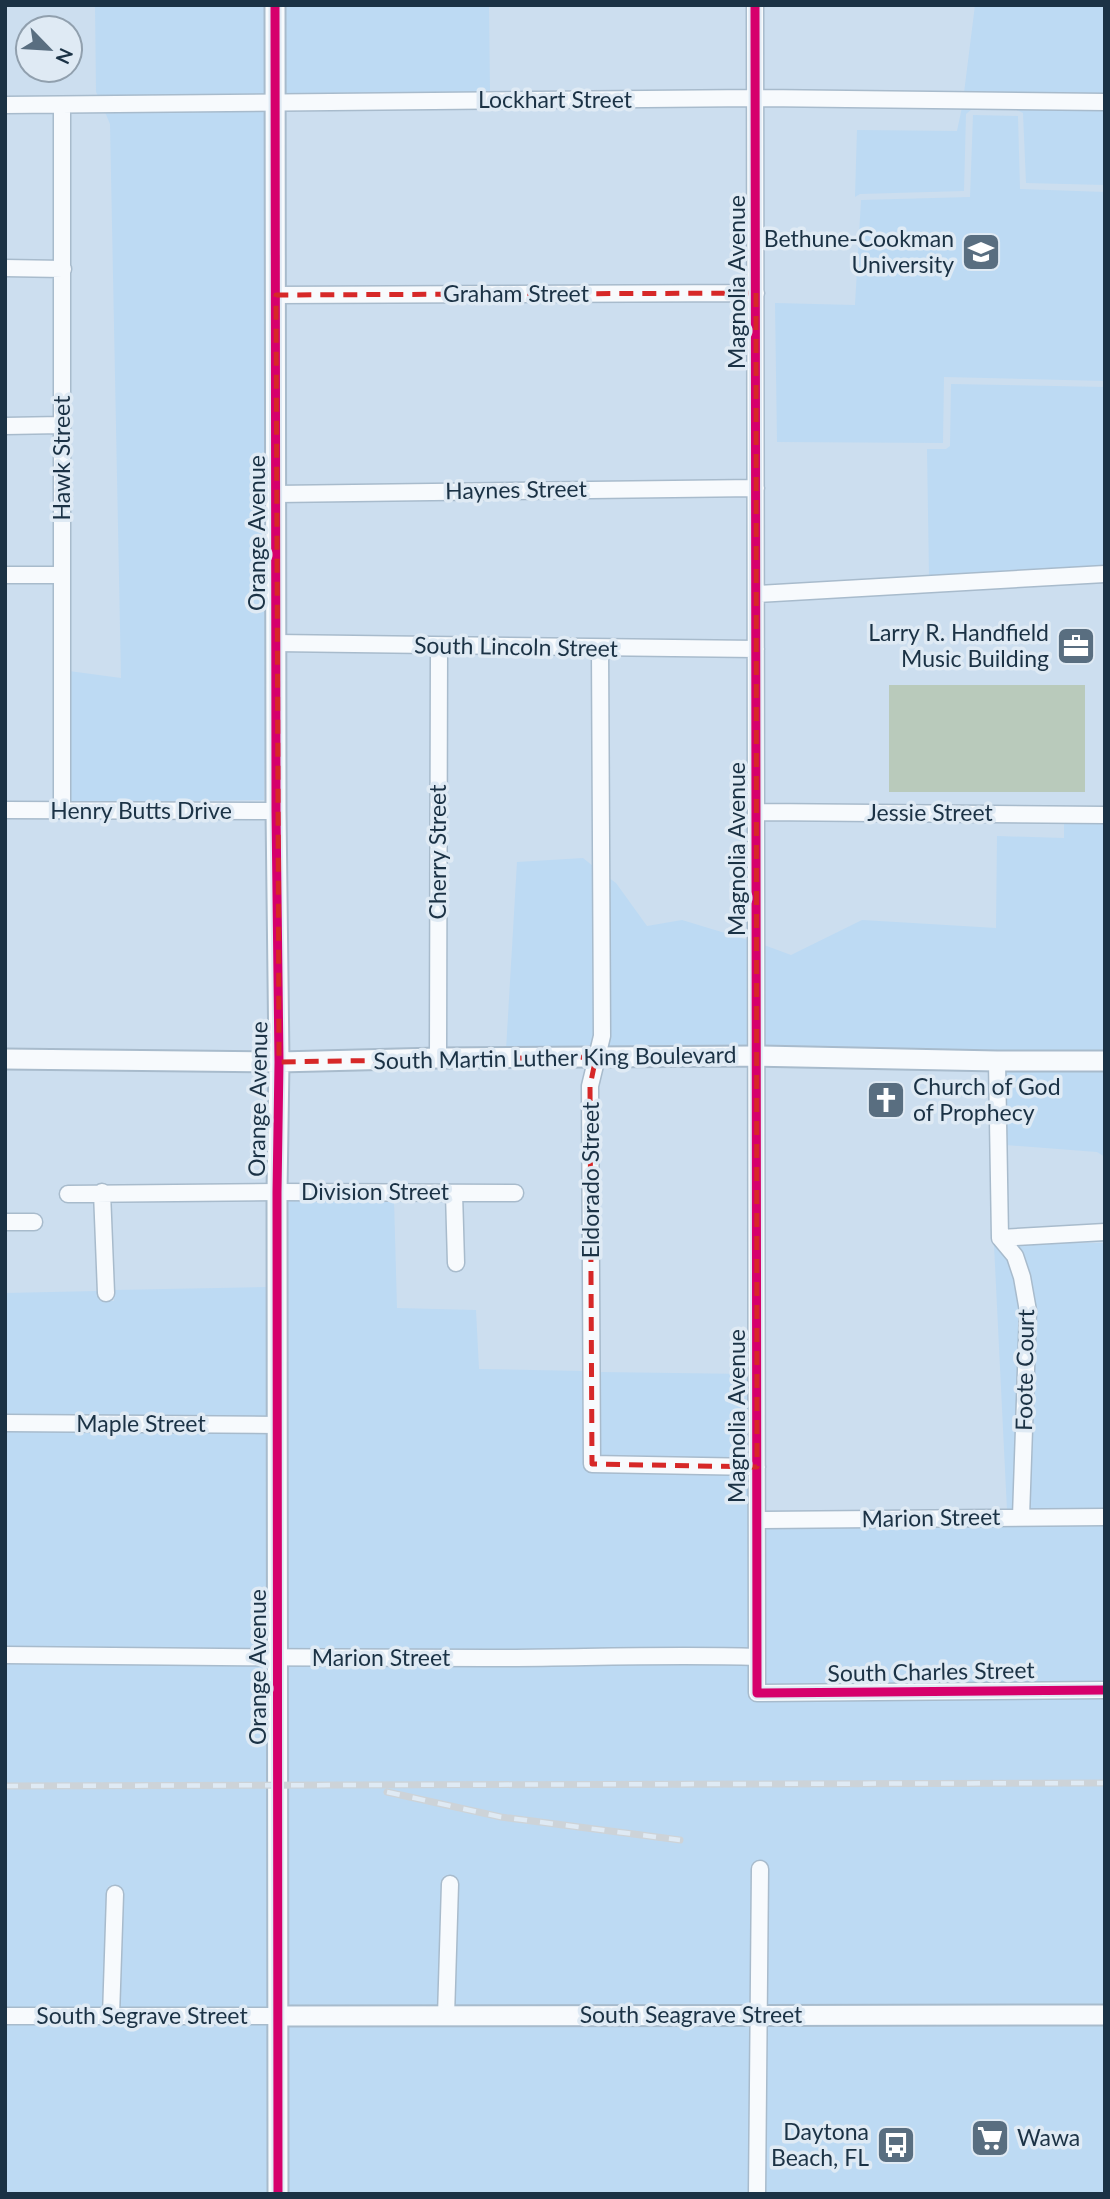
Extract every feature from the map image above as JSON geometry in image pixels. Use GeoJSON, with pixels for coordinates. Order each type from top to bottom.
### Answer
{"type":"FeatureCollection","features":[{"type":"Feature","properties":{"kind":"street","name":"Orange Avenue"},"geometry":{"type":"LineString","coordinates":[[275,5],[279,1062],[278,2194]]}},
{"type":"Feature","properties":{"kind":"street","name":"Magnolia Avenue"},"geometry":{"type":"LineString","coordinates":[[755,5],[757,1693]]}},
{"type":"Feature","properties":{"kind":"street","name":"Lockhart Street"},"geometry":{"type":"LineString","coordinates":[[5,105],[755,98],[1105,102]]}},
{"type":"Feature","properties":{"kind":"street","name":"Hawk Street"},"geometry":{"type":"LineString","coordinates":[[62,106],[62,810]]}},
{"type":"Feature","properties":{"kind":"street"},"geometry":{"type":"LineString","coordinates":[[5,268],[62,269]]}},
{"type":"Feature","properties":{"kind":"street","name":"Graham Street"},"geometry":{"type":"LineString","coordinates":[[276,295],[756,293]]}},
{"type":"Feature","properties":{"kind":"street"},"geometry":{"type":"LineString","coordinates":[[5,426],[62,425]]}},
{"type":"Feature","properties":{"kind":"street","name":"Haynes Street"},"geometry":{"type":"LineString","coordinates":[[276,494],[756,488]]}},
{"type":"Feature","properties":{"kind":"street"},"geometry":{"type":"LineString","coordinates":[[756,594],[1105,574]]}},
{"type":"Feature","properties":{"kind":"street"},"geometry":{"type":"LineString","coordinates":[[5,575],[61,575]]}},
{"type":"Feature","properties":{"kind":"street","name":"South Lincoln Street"},"geometry":{"type":"LineString","coordinates":[[276,643],[756,649]]}},
{"type":"Feature","properties":{"kind":"street","name":"Cherry Street"},"geometry":{"type":"LineString","coordinates":[[438,1058],[439,646]]}},
{"type":"Feature","properties":{"kind":"street","name":"Eldorado Street"},"geometry":{"type":"LineString","coordinates":[[600,648],[602,1036],[590,1086],[592,1464],[757,1467]]}},
{"type":"Feature","properties":{"kind":"street","name":"Henry Butts Drive"},"geometry":{"type":"LineString","coordinates":[[5,810],[276,811]]}},
{"type":"Feature","properties":{"kind":"street","name":"Jessie Street"},"geometry":{"type":"LineString","coordinates":[[756,812],[1105,815]]}},
{"type":"Feature","properties":{"kind":"street","name":"South Martin Luther King Boulevard"},"geometry":{"type":"LineString","coordinates":[[5,1059],[279,1062],[756,1056],[1105,1061]]}},
{"type":"Feature","properties":{"kind":"street"},"geometry":{"type":"LineString","coordinates":[[997,1061],[1000,1238],[1105,1232]]}},
{"type":"Feature","properties":{"kind":"street"},"geometry":{"type":"LineString","coordinates":[[102,1192],[106,1293]]}},
{"type":"Feature","properties":{"kind":"street"},"geometry":{"type":"LineString","coordinates":[[454,1193],[456,1263]]}},
{"type":"Feature","properties":{"kind":"street","name":"Division Street"},"geometry":{"type":"LineString","coordinates":[[68,1194],[515,1193]]}},
{"type":"Feature","properties":{"kind":"street"},"geometry":{"type":"LineString","coordinates":[[5,1222],[34,1222]]}},
{"type":"Feature","properties":{"kind":"street","name":"Foote Court"},"geometry":{"type":"LineString","coordinates":[[1000,1238],[1015,1256],[1028,1311],[1021,1517]]}},
{"type":"Feature","properties":{"kind":"street","name":"Maple Street"},"geometry":{"type":"LineString","coordinates":[[5,1423],[277,1425]]}},
{"type":"Feature","properties":{"kind":"street","name":"Marion Street"},"geometry":{"type":"LineString","coordinates":[[757,1520],[1105,1517]]}},
{"type":"Feature","properties":{"kind":"street","name":"Marion Street"},"geometry":{"type":"LineString","coordinates":[[5,1655],[278,1658],[594,1658],[675,1655],[757,1657]]}},
{"type":"Feature","properties":{"kind":"street","name":"South Charles Street"},"geometry":{"type":"LineString","coordinates":[[757,1693],[1105,1689]]}},
{"type":"Feature","properties":{"kind":"street"},"geometry":{"type":"LineString","coordinates":[[757,2194],[760,1870]]}},
{"type":"Feature","properties":{"kind":"street"},"geometry":{"type":"LineString","coordinates":[[446,2016],[450,1884]]}},
{"type":"Feature","properties":{"kind":"street"},"geometry":{"type":"LineString","coordinates":[[111,2016],[115,1894]]}},
{"type":"Feature","properties":{"kind":"street","name":"South Seagrave Street"},"geometry":{"type":"LineString","coordinates":[[278,2017],[1105,2015]]}},
{"type":"Feature","properties":{"kind":"street","name":"South Segrave Street"},"geometry":{"type":"LineString","coordinates":[[5,2016],[278,2017]]}},
{"type":"Feature","properties":{"kind":"highlighted area"},"geometry":{"type":"Polygon","coordinates":[[[756,293],[757,1467],[592,1464],[590,1086],[596,1057],[279,1062],[276,295],[756,293]]]}},
{"type":"Feature","properties":{"kind":"shaded area"},"geometry":{"type":"Polygon","coordinates":[[[95,5],[267,5],[267,95],[99,98],[96,92],[95,5]]]}},
{"type":"Feature","properties":{"kind":"shaded area"},"geometry":{"type":"Polygon","coordinates":[[[283,5],[489,5],[490,93],[283,95],[283,5]]]}},
{"type":"Feature","properties":{"kind":"shaded area"},"geometry":{"type":"Polygon","coordinates":[[[975,5],[1105,5],[1105,94],[964,93],[975,5]]]}},
{"type":"Feature","properties":{"kind":"shaded area"},"geometry":{"type":"Polygon","coordinates":[[[962,107],[1105,109],[1105,185],[1026,183],[1023,113],[1017,110],[972,109],[966,114],[964,191],[860,194],[855,197],[857,130],[957,131],[962,107]]]}},
{"type":"Feature","properties":{"kind":"shaded area"},"geometry":{"type":"Polygon","coordinates":[[[267,110],[268,593],[264,800],[70,803],[69,671],[121,678],[110,124],[105,112],[267,110]]]}},
{"type":"Feature","properties":{"kind":"shaded area","name":"Bethune-Cookman University"},"geometry":{"type":"Polygon","coordinates":[[[973,115],[1018,116],[1020,189],[1105,192],[1105,381],[944,377],[943,443],[777,442],[775,303],[855,305],[861,200],[970,197],[973,115]]]}},
{"type":"Feature","properties":{"kind":"shaded area"},"geometry":{"type":"Polygon","coordinates":[[[951,384],[1105,387],[1105,566],[929,576],[927,449],[946,449],[950,446],[951,384]]]}},
{"type":"Feature","properties":{"kind":"shaded area"},"geometry":{"type":"Polygon","coordinates":[[[1064,821],[1105,822],[1105,1054],[764,1049],[764,945],[791,955],[862,920],[996,928],[997,836],[1064,838],[1064,821]]]}},
{"type":"Feature","properties":{"kind":"shaded area"},"geometry":{"type":"Polygon","coordinates":[[[583,858],[593,866],[594,1034],[590,1050],[506,1050],[517,862],[583,858]]]}},
{"type":"Feature","properties":{"kind":"shaded area"},"geometry":{"type":"Polygon","coordinates":[[[609,878],[616,883],[647,926],[682,920],[748,940],[749,1049],[607,1049],[610,1037],[609,878]]]}},
{"type":"Feature","properties":{"kind":"shaded area"},"geometry":{"type":"Polygon","coordinates":[[[1105,1068],[1105,1157],[1097,1152],[1006,1145],[1005,1069],[1105,1068]]]}},
{"type":"Feature","properties":{"kind":"shaded area"},"geometry":{"type":"Polygon","coordinates":[[[269,1199],[269,1418],[5,1416],[5,1293],[98,1291],[99,1300],[114,1301],[114,1290],[267,1287],[269,1199]]]}},
{"type":"Feature","properties":{"kind":"shaded area"},"geometry":{"type":"Polygon","coordinates":[[[285,1199],[394,1200],[397,1308],[476,1310],[479,1369],[583,1371],[584,1463],[592,1471],[749,1474],[749,1649],[285,1651],[285,1199]]]}},
{"type":"Feature","properties":{"kind":"shaded area"},"geometry":{"type":"Polygon","coordinates":[[[1105,1243],[1105,1510],[1029,1510],[1036,1312],[1030,1275],[1023,1254],[1015,1244],[1105,1243]]]}},
{"type":"Feature","properties":{"kind":"shaded area"},"geometry":{"type":"Polygon","coordinates":[[[994,1245],[997,1245],[1008,1259],[1015,1278],[1020,1311],[1013,1510],[1007,1510],[994,1245]]]}},
{"type":"Feature","properties":{"kind":"shaded area"},"geometry":{"type":"Polygon","coordinates":[[[599,1372],[749,1374],[749,1459],[599,1457],[599,1372]]]}},
{"type":"Feature","properties":{"kind":"shaded area"},"geometry":{"type":"Polygon","coordinates":[[[5,1430],[269,1432],[270,1651],[5,1648],[5,1430]]]}},
{"type":"Feature","properties":{"kind":"shaded area"},"geometry":{"type":"Polygon","coordinates":[[[1105,1525],[1105,1682],[765,1686],[764,1527],[1105,1525]]]}},
{"type":"Feature","properties":{"kind":"shaded area"},"geometry":{"type":"Polygon","coordinates":[[[5,1662],[270,1665],[270,2009],[119,2009],[123,1888],[108,1886],[104,2009],[5,2009],[5,1662]]]}},
{"type":"Feature","properties":{"kind":"shaded area"},"geometry":{"type":"Polygon","coordinates":[[[676,1662],[749,1664],[750,1700],[1105,1697],[1105,2008],[767,2008],[768,1864],[753,1862],[751,2008],[454,2009],[458,1878],[443,1876],[439,2009],[286,2009],[285,1666],[595,1665],[676,1662]]]}},
{"type":"Feature","properties":{"kind":"shaded area"},"geometry":{"type":"Polygon","coordinates":[[[751,2022],[749,2194],[286,2194],[286,2024],[751,2022]]]}},
{"type":"Feature","properties":{"kind":"shaded area"},"geometry":{"type":"Polygon","coordinates":[[[767,2022],[1105,2022],[1105,2194],[765,2194],[767,2022]]]}},
{"type":"Feature","properties":{"kind":"shaded area"},"geometry":{"type":"Polygon","coordinates":[[[5,2023],[270,2024],[270,2194],[5,2194],[5,2023]]]}},
{"type":"Feature","properties":{"kind":"green space"},"geometry":{"type":"Polygon","coordinates":[[[889,685],[1085,685],[1085,792],[889,792],[889,685]]]}},
{"type":"Feature","properties":{"kind":"railway"},"geometry":{"type":"LineString","coordinates":[[5,1786],[1105,1783]]}},
{"type":"Feature","properties":{"kind":"railway"},"geometry":{"type":"LineString","coordinates":[[387,1792],[501,1817],[680,1840]]}},
{"type":"Feature","properties":{"kind":"cycle path"},"geometry":{"type":"LineString","coordinates":[[275,5],[279,1062],[278,2194]]}},
{"type":"Feature","properties":{"kind":"cycle path"},"geometry":{"type":"LineString","coordinates":[[755,5],[757,1693],[1105,1690]]}},
{"type":"Feature","properties":{"kind":"place","name":"Bethune-Cookman University"},"geometry":{"type":"Point","coordinates":[981,252]}},
{"type":"Feature","properties":{"kind":"place","name":"Larry R. Handfield Music Building"},"geometry":{"type":"Point","coordinates":[1076,646]}},
{"type":"Feature","properties":{"kind":"place","name":"Church of God of Prophecy"},"geometry":{"type":"Point","coordinates":[886,1100]}},
{"type":"Feature","properties":{"kind":"place","name":"Wawa"},"geometry":{"type":"Point","coordinates":[990,2138]}},
{"type":"Feature","properties":{"kind":"place","name":"Daytona Beach, FL"},"geometry":{"type":"Point","coordinates":[896,2145]}}]}
